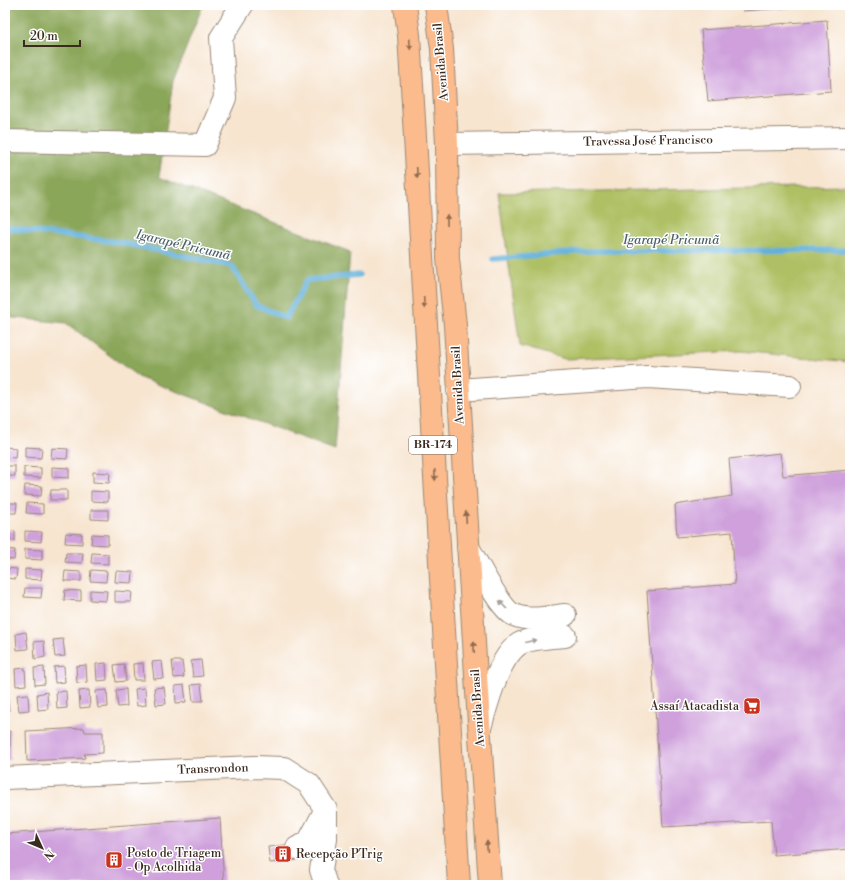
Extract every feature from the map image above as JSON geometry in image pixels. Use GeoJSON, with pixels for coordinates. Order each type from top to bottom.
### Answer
{"type":"FeatureCollection","features":[{"type":"Feature","properties":{"kind":"highway","name":"BR-174"},"geometry":{"type":"LineString","coordinates":[[405,5],[409,34],[459,885]]}},
{"type":"Feature","properties":{"kind":"highway","name":"Avenida Brasil"},"geometry":{"type":"LineString","coordinates":[[436,5],[442,49],[447,144],[448,259],[455,325],[479,731],[490,885]]}},
{"type":"Feature","properties":{"kind":"street"},"geometry":{"type":"LineString","coordinates":[[5,141],[205,145],[225,98],[221,38],[242,5]]}},
{"type":"Feature","properties":{"kind":"street","name":"Travessa José Francisco"},"geometry":{"type":"LineString","coordinates":[[447,144],[850,138]]}},
{"type":"Feature","properties":{"kind":"street"},"geometry":{"type":"LineString","coordinates":[[458,390],[648,377],[790,386]]}},
{"type":"Feature","properties":{"kind":"street"},"geometry":{"type":"LineString","coordinates":[[468,547],[499,601],[512,615],[565,626],[544,637],[519,644],[505,659],[490,693],[479,731]]}},
{"type":"Feature","properties":{"kind":"street","name":"Transrondon"},"geometry":{"type":"LineString","coordinates":[[5,778],[254,767],[284,768],[309,784],[326,810]]}},
{"type":"Feature","properties":{"kind":"street"},"geometry":{"type":"LineString","coordinates":[[297,848],[308,843],[326,810]]}},
{"type":"Feature","properties":{"kind":"street"},"geometry":{"type":"LineString","coordinates":[[326,810],[326,839],[321,870],[326,885]]}},
{"type":"Feature","properties":{"kind":"green space"},"geometry":{"type":"Polygon","coordinates":[[[5,5],[203,5],[173,81],[159,177],[350,252],[335,450],[140,378],[66,323],[5,317],[5,5]]]}},
{"type":"Feature","properties":{"kind":"green space"},"geometry":{"type":"Polygon","coordinates":[[[850,186],[850,362],[741,351],[565,359],[520,346],[499,193],[850,186]]]}},
{"type":"Feature","properties":{"kind":"building"},"geometry":{"type":"Polygon","coordinates":[[[743,5],[812,5],[812,6],[743,11],[743,5]]]}},
{"type":"Feature","properties":{"kind":"building"},"geometry":{"type":"Polygon","coordinates":[[[827,20],[831,91],[708,101],[701,30],[827,20]]]}},
{"type":"Feature","properties":{"kind":"building"},"geometry":{"type":"Polygon","coordinates":[[[5,447],[16,448],[15,458],[5,457],[5,447]]]}},
{"type":"Feature","properties":{"kind":"building"},"geometry":{"type":"Polygon","coordinates":[[[25,447],[42,448],[41,458],[25,457],[25,447]]]}},
{"type":"Feature","properties":{"kind":"building"},"geometry":{"type":"Polygon","coordinates":[[[52,448],[68,449],[67,459],[51,458],[52,448]]]}},
{"type":"Feature","properties":{"kind":"building","name":"Assaí Atacadista"},"geometry":{"type":"Polygon","coordinates":[[[780,453],[783,476],[850,470],[850,849],[774,855],[771,821],[663,827],[647,591],[735,584],[732,532],[677,537],[675,505],[732,496],[729,459],[780,453]]]}},
{"type":"Feature","properties":{"kind":"building"},"geometry":{"type":"Polygon","coordinates":[[[5,466],[15,466],[15,476],[5,476],[5,466]]]}},
{"type":"Feature","properties":{"kind":"building"},"geometry":{"type":"Polygon","coordinates":[[[24,467],[41,468],[41,478],[24,477],[24,467]]]}},
{"type":"Feature","properties":{"kind":"building"},"geometry":{"type":"Polygon","coordinates":[[[52,467],[69,468],[69,478],[52,477],[52,467]]]}},
{"type":"Feature","properties":{"kind":"building"},"geometry":{"type":"Polygon","coordinates":[[[93,472],[110,473],[109,483],[93,482],[93,472]]]}},
{"type":"Feature","properties":{"kind":"building"},"geometry":{"type":"Polygon","coordinates":[[[25,485],[42,486],[41,496],[24,495],[25,485]]]}},
{"type":"Feature","properties":{"kind":"building"},"geometry":{"type":"Polygon","coordinates":[[[51,490],[67,490],[67,500],[50,500],[51,490]]]}},
{"type":"Feature","properties":{"kind":"building"},"geometry":{"type":"Polygon","coordinates":[[[91,491],[108,492],[108,502],[91,501],[91,491]]]}},
{"type":"Feature","properties":{"kind":"building"},"geometry":{"type":"Polygon","coordinates":[[[5,503],[17,503],[16,513],[5,513],[5,503]]]}},
{"type":"Feature","properties":{"kind":"building"},"geometry":{"type":"Polygon","coordinates":[[[27,503],[43,504],[43,514],[26,513],[27,503]]]}},
{"type":"Feature","properties":{"kind":"building"},"geometry":{"type":"Polygon","coordinates":[[[91,510],[108,510],[108,520],[91,519],[91,510]]]}},
{"type":"Feature","properties":{"kind":"building"},"geometry":{"type":"Polygon","coordinates":[[[5,530],[15,531],[15,541],[5,540],[5,530]]]}},
{"type":"Feature","properties":{"kind":"building"},"geometry":{"type":"Polygon","coordinates":[[[25,531],[42,532],[41,542],[25,541],[25,531]]]}},
{"type":"Feature","properties":{"kind":"building"},"geometry":{"type":"Polygon","coordinates":[[[66,533],[82,534],[82,544],[65,543],[66,533]]]}},
{"type":"Feature","properties":{"kind":"building"},"geometry":{"type":"Polygon","coordinates":[[[92,534],[108,535],[108,545],[91,544],[92,534]]]}},
{"type":"Feature","properties":{"kind":"building"},"geometry":{"type":"Polygon","coordinates":[[[5,549],[15,550],[14,560],[5,559],[5,549]]]}},
{"type":"Feature","properties":{"kind":"building"},"geometry":{"type":"Polygon","coordinates":[[[25,549],[42,550],[42,560],[25,559],[25,549]]]}},
{"type":"Feature","properties":{"kind":"building"},"geometry":{"type":"Polygon","coordinates":[[[66,553],[83,553],[82,563],[65,562],[66,553]]]}},
{"type":"Feature","properties":{"kind":"building"},"geometry":{"type":"Polygon","coordinates":[[[92,553],[108,554],[108,564],[91,563],[92,553]]]}},
{"type":"Feature","properties":{"kind":"building"},"geometry":{"type":"Polygon","coordinates":[[[5,568],[17,569],[16,579],[5,578],[5,568]]]}},
{"type":"Feature","properties":{"kind":"building"},"geometry":{"type":"Polygon","coordinates":[[[25,569],[42,570],[41,580],[25,579],[25,569]]]}},
{"type":"Feature","properties":{"kind":"building"},"geometry":{"type":"Polygon","coordinates":[[[91,570],[107,571],[106,582],[90,581],[91,570]]]}},
{"type":"Feature","properties":{"kind":"building"},"geometry":{"type":"Polygon","coordinates":[[[65,571],[81,572],[81,581],[64,581],[65,571]]]}},
{"type":"Feature","properties":{"kind":"building"},"geometry":{"type":"Polygon","coordinates":[[[116,571],[133,572],[132,583],[115,582],[116,571]]]}},
{"type":"Feature","properties":{"kind":"building"},"geometry":{"type":"Polygon","coordinates":[[[25,588],[42,588],[41,598],[24,597],[25,588]]]}},
{"type":"Feature","properties":{"kind":"building"},"geometry":{"type":"Polygon","coordinates":[[[65,590],[81,591],[81,601],[64,600],[65,590]]]}},
{"type":"Feature","properties":{"kind":"building"},"geometry":{"type":"Polygon","coordinates":[[[90,590],[107,591],[106,601],[90,600],[90,590]]]}},
{"type":"Feature","properties":{"kind":"building"},"geometry":{"type":"Polygon","coordinates":[[[115,591],[132,592],[131,602],[115,602],[115,591]]]}},
{"type":"Feature","properties":{"kind":"building"},"geometry":{"type":"Polygon","coordinates":[[[26,632],[28,649],[17,650],[16,634],[26,632]]]}},
{"type":"Feature","properties":{"kind":"building"},"geometry":{"type":"Polygon","coordinates":[[[63,639],[65,656],[55,657],[53,640],[63,639]]]}},
{"type":"Feature","properties":{"kind":"building"},"geometry":{"type":"Polygon","coordinates":[[[44,641],[45,657],[35,659],[34,642],[44,641]]]}},
{"type":"Feature","properties":{"kind":"building"},"geometry":{"type":"Polygon","coordinates":[[[201,660],[203,676],[193,677],[191,661],[201,660]]]}},
{"type":"Feature","properties":{"kind":"building"},"geometry":{"type":"Polygon","coordinates":[[[162,661],[164,678],[154,679],[152,662],[162,661]]]}},
{"type":"Feature","properties":{"kind":"building"},"geometry":{"type":"Polygon","coordinates":[[[172,661],[182,661],[184,677],[174,678],[172,661]]]}},
{"type":"Feature","properties":{"kind":"building"},"geometry":{"type":"Polygon","coordinates":[[[106,663],[107,680],[97,681],[96,664],[106,663]]]}},
{"type":"Feature","properties":{"kind":"building"},"geometry":{"type":"Polygon","coordinates":[[[143,663],[144,680],[134,680],[133,664],[143,663]]]}},
{"type":"Feature","properties":{"kind":"building"},"geometry":{"type":"Polygon","coordinates":[[[124,664],[126,681],[116,682],[114,665],[124,664]]]}},
{"type":"Feature","properties":{"kind":"building"},"geometry":{"type":"Polygon","coordinates":[[[86,665],[87,682],[77,683],[76,666],[86,665]]]}},
{"type":"Feature","properties":{"kind":"building"},"geometry":{"type":"Polygon","coordinates":[[[64,666],[65,682],[55,683],[54,667],[64,666]]]}},
{"type":"Feature","properties":{"kind":"building"},"geometry":{"type":"Polygon","coordinates":[[[44,667],[45,684],[35,685],[34,668],[44,667]]]}},
{"type":"Feature","properties":{"kind":"building"},"geometry":{"type":"Polygon","coordinates":[[[25,668],[26,685],[16,686],[15,669],[25,668]]]}},
{"type":"Feature","properties":{"kind":"building"},"geometry":{"type":"Polygon","coordinates":[[[201,684],[203,701],[193,701],[191,685],[201,684]]]}},
{"type":"Feature","properties":{"kind":"building"},"geometry":{"type":"Polygon","coordinates":[[[184,685],[186,702],[176,703],[175,686],[184,685]]]}},
{"type":"Feature","properties":{"kind":"building"},"geometry":{"type":"Polygon","coordinates":[[[164,687],[166,704],[156,705],[154,688],[164,687]]]}},
{"type":"Feature","properties":{"kind":"building"},"geometry":{"type":"Polygon","coordinates":[[[145,688],[146,705],[137,706],[135,689],[145,688]]]}},
{"type":"Feature","properties":{"kind":"building"},"geometry":{"type":"Polygon","coordinates":[[[126,689],[127,706],[118,707],[116,690],[126,689]]]}},
{"type":"Feature","properties":{"kind":"building"},"geometry":{"type":"Polygon","coordinates":[[[89,690],[90,707],[80,708],[79,691],[89,690]]]}},
{"type":"Feature","properties":{"kind":"building"},"geometry":{"type":"Polygon","coordinates":[[[107,690],[108,707],[98,708],[96,691],[107,690]]]}},
{"type":"Feature","properties":{"kind":"building"},"geometry":{"type":"Polygon","coordinates":[[[66,691],[67,708],[57,709],[56,692],[66,691]]]}},
{"type":"Feature","properties":{"kind":"building"},"geometry":{"type":"Polygon","coordinates":[[[47,692],[48,709],[38,710],[37,694],[47,692]]]}},
{"type":"Feature","properties":{"kind":"building"},"geometry":{"type":"Polygon","coordinates":[[[7,694],[9,711],[5,712],[5,695],[7,694]]]}},
{"type":"Feature","properties":{"kind":"building"},"geometry":{"type":"Polygon","coordinates":[[[28,694],[29,710],[19,711],[17,695],[28,694]]]}},
{"type":"Feature","properties":{"kind":"building"},"geometry":{"type":"Polygon","coordinates":[[[84,728],[85,732],[103,732],[103,753],[84,754],[85,758],[27,761],[26,731],[84,728]]]}},
{"type":"Feature","properties":{"kind":"building"},"geometry":{"type":"Polygon","coordinates":[[[5,731],[10,731],[10,760],[5,760],[5,731]]]}},
{"type":"Feature","properties":{"kind":"building","name":"Posto de Triagem - Op Acolhida"},"geometry":{"type":"Polygon","coordinates":[[[220,818],[224,885],[5,885],[5,834],[220,818]]]}},
{"type":"Feature","properties":{"kind":"building","name":"Recepção PTrig"},"geometry":{"type":"Polygon","coordinates":[[[295,844],[297,860],[270,863],[268,847],[295,844]]]}},
{"type":"Feature","properties":{"kind":"waterway","name":"Igarapé Pricumã"},"geometry":{"type":"LineString","coordinates":[[5,228],[118,242],[232,266],[256,305],[286,318],[307,280],[359,275]]}},
{"type":"Feature","properties":{"kind":"waterway","name":"Igarapé Pricumã"},"geometry":{"type":"LineString","coordinates":[[493,259],[587,251],[850,250]]}},
{"type":"Feature","properties":{"kind":"place","name":"Assaí Atacadista"},"geometry":{"type":"Point","coordinates":[752,706]}},
{"type":"Feature","properties":{"kind":"place","name":"Recepção PTrig"},"geometry":{"type":"Point","coordinates":[283,854]}},
{"type":"Feature","properties":{"kind":"place","name":"Posto de Triagem - Op Acolhida"},"geometry":{"type":"Point","coordinates":[114,860]}}]}
